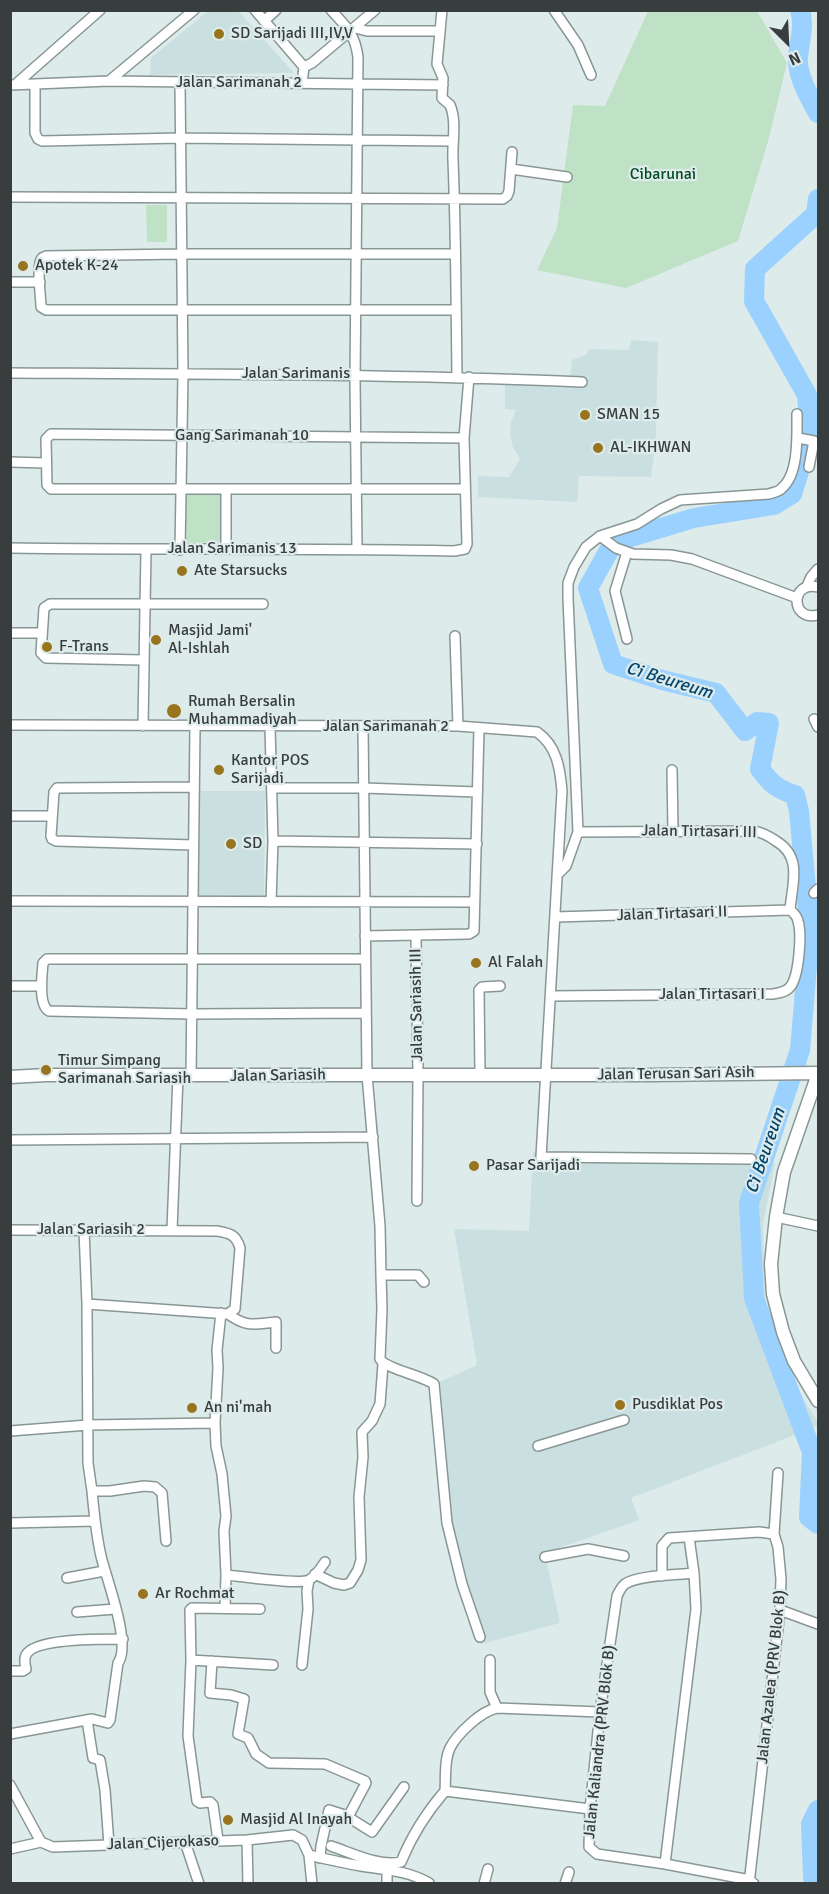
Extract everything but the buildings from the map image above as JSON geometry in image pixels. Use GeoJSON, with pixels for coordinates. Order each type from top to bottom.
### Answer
{"type":"FeatureCollection","features":[{"type":"Feature","properties":{"kind":"street"},"geometry":{"type":"LineString","coordinates":[[13,84],[100,10]]}},
{"type":"Feature","properties":{"kind":"street"},"geometry":{"type":"LineString","coordinates":[[109,81],[194,10]]}},
{"type":"Feature","properties":{"kind":"street"},"geometry":{"type":"LineString","coordinates":[[255,10],[304,67],[302,83]]}},
{"type":"Feature","properties":{"kind":"street"},"geometry":{"type":"LineString","coordinates":[[264,21],[276,10]]}},
{"type":"Feature","properties":{"kind":"street"},"geometry":{"type":"LineString","coordinates":[[331,10],[353,30],[358,84],[357,549]]}},
{"type":"Feature","properties":{"kind":"street"},"geometry":{"type":"LineString","coordinates":[[304,67],[312,63],[375,10]]}},
{"type":"Feature","properties":{"kind":"street"},"geometry":{"type":"LineString","coordinates":[[442,10],[437,64],[443,78],[441,98],[450,105],[453,111],[457,376]]}},
{"type":"Feature","properties":{"kind":"street"},"geometry":{"type":"LineString","coordinates":[[554,10],[578,45],[591,75]]}},
{"type":"Feature","properties":{"kind":"street"},"geometry":{"type":"LineString","coordinates":[[353,30],[440,31]]}},
{"type":"Feature","properties":{"kind":"street","name":"Jalan Sarimanah 2"},"geometry":{"type":"LineString","coordinates":[[13,84],[109,81],[443,85]]}},
{"type":"Feature","properties":{"kind":"street"},"geometry":{"type":"LineString","coordinates":[[180,83],[183,374],[180,550]]}},
{"type":"Feature","properties":{"kind":"street"},"geometry":{"type":"LineString","coordinates":[[35,84],[35,133],[42,141],[180,138],[452,141]]}},
{"type":"Feature","properties":{"kind":"street"},"geometry":{"type":"LineString","coordinates":[[10,197],[505,198],[509,191],[512,152]]}},
{"type":"Feature","properties":{"kind":"street"},"geometry":{"type":"LineString","coordinates":[[511,169],[567,177]]}},
{"type":"Feature","properties":{"kind":"street"},"geometry":{"type":"LineString","coordinates":[[455,254],[46,256],[40,262],[40,282],[41,307],[44,310],[456,310]]}},
{"type":"Feature","properties":{"kind":"street"},"geometry":{"type":"LineString","coordinates":[[10,282],[40,282]]}},
{"type":"Feature","properties":{"kind":"street","name":"Jalan Sarimanis"},"geometry":{"type":"LineString","coordinates":[[10,373],[356,374],[582,381]]}},
{"type":"Feature","properties":{"kind":"street"},"geometry":{"type":"LineString","coordinates":[[10,462],[46,463],[47,485],[51,489],[465,489],[464,438],[469,377]]}},
{"type":"Feature","properties":{"kind":"street"},"geometry":{"type":"LineString","coordinates":[[557,875],[566,866],[578,832],[568,583],[574,567],[586,547],[600,536],[637,524],[680,500],[769,494],[781,490],[793,468],[803,439],[796,414]]}},
{"type":"Feature","properties":{"kind":"street","name":"Gang Sarimanah 10"},"geometry":{"type":"LineString","coordinates":[[46,463],[46,439],[51,434],[464,438]]}},
{"type":"Feature","properties":{"kind":"street"},"geometry":{"type":"LineString","coordinates":[[803,439],[814,441],[809,467]]}},
{"type":"Feature","properties":{"kind":"street","name":"Jalan Sarimanis 13"},"geometry":{"type":"LineString","coordinates":[[10,548],[465,549],[467,544],[465,489]]}},
{"type":"Feature","properties":{"kind":"street"},"geometry":{"type":"LineString","coordinates":[[226,490],[226,549]]}},
{"type":"Feature","properties":{"kind":"street"},"geometry":{"type":"LineString","coordinates":[[600,536],[633,554],[692,558],[797,598]]}},
{"type":"Feature","properties":{"kind":"street"},"geometry":{"type":"LineString","coordinates":[[143,726],[146,549]]}},
{"type":"Feature","properties":{"kind":"street"},"geometry":{"type":"LineString","coordinates":[[627,552],[615,591],[627,639]]}},
{"type":"Feature","properties":{"kind":"street"},"geometry":{"type":"LineString","coordinates":[[819,569],[797,598],[799,609],[803,613],[810,616],[819,615]]}},
{"type":"Feature","properties":{"kind":"street"},"geometry":{"type":"LineString","coordinates":[[807,586],[819,587]]}},
{"type":"Feature","properties":{"kind":"street"},"geometry":{"type":"LineString","coordinates":[[143,660],[46,658],[41,653],[44,608],[50,604],[263,604]]}},
{"type":"Feature","properties":{"kind":"street"},"geometry":{"type":"LineString","coordinates":[[10,633],[42,633]]}},
{"type":"Feature","properties":{"kind":"street"},"geometry":{"type":"LineString","coordinates":[[455,636],[458,726]]}},
{"type":"Feature","properties":{"kind":"street","name":"Jalan Sarimanah 2"},"geometry":{"type":"LineString","coordinates":[[10,725],[458,726],[537,732],[551,745],[561,772],[562,791],[541,1157],[751,1159]]}},
{"type":"Feature","properties":{"kind":"street"},"geometry":{"type":"LineString","coordinates":[[191,1076],[195,726]]}},
{"type":"Feature","properties":{"kind":"street"},"geometry":{"type":"LineString","coordinates":[[270,727],[272,902]]}},
{"type":"Feature","properties":{"kind":"street"},"geometry":{"type":"LineString","coordinates":[[226,1575],[271,1580],[312,1577],[344,1585],[350,1582],[361,1560],[359,1497],[363,1456],[362,1432],[372,1421],[380,1404],[383,1364],[380,1359],[379,1345],[382,1309],[380,1234],[367,1075],[363,727]]}},
{"type":"Feature","properties":{"kind":"street"},"geometry":{"type":"LineString","coordinates":[[366,936],[471,934],[474,929],[479,728]]}},
{"type":"Feature","properties":{"kind":"street"},"geometry":{"type":"LineString","coordinates":[[672,770],[673,831]]}},
{"type":"Feature","properties":{"kind":"street"},"geometry":{"type":"LineString","coordinates":[[193,845],[56,841],[51,838],[54,792],[57,788],[194,787]]}},
{"type":"Feature","properties":{"kind":"street"},"geometry":{"type":"LineString","coordinates":[[272,788],[477,792]]}},
{"type":"Feature","properties":{"kind":"street"},"geometry":{"type":"LineString","coordinates":[[10,816],[52,816]]}},
{"type":"Feature","properties":{"kind":"street","name":"Jalan Tirtasari III"},"geometry":{"type":"LineString","coordinates":[[578,832],[763,832],[785,846],[792,855],[794,865],[790,910]]}},
{"type":"Feature","properties":{"kind":"street"},"geometry":{"type":"LineString","coordinates":[[273,841],[477,844]]}},
{"type":"Feature","properties":{"kind":"street"},"geometry":{"type":"LineString","coordinates":[[10,900],[474,902]]}},
{"type":"Feature","properties":{"kind":"street","name":"Jalan Tirtasari II"},"geometry":{"type":"LineString","coordinates":[[555,917],[790,910]]}},
{"type":"Feature","properties":{"kind":"street","name":"Jalan Tirtasari I"},"geometry":{"type":"LineString","coordinates":[[551,996],[780,993],[795,980],[798,957],[798,921],[790,910]]}},
{"type":"Feature","properties":{"kind":"street","name":"Jalan Sariasih III"},"geometry":{"type":"LineString","coordinates":[[416,936],[417,1201]]}},
{"type":"Feature","properties":{"kind":"street"},"geometry":{"type":"LineString","coordinates":[[365,959],[47,960],[43,963],[41,986],[44,1006],[49,1011],[192,1014],[366,1013]]}},
{"type":"Feature","properties":{"kind":"street"},"geometry":{"type":"LineString","coordinates":[[10,986],[41,986]]}},
{"type":"Feature","properties":{"kind":"street"},"geometry":{"type":"LineString","coordinates":[[480,1074],[478,990],[482,987],[500,986]]}},
{"type":"Feature","properties":{"kind":"street","name":"Jalan Terusan Sari Asih"},"geometry":{"type":"LineString","coordinates":[[546,1075],[786,1072],[814,1074]]}},
{"type":"Feature","properties":{"kind":"street"},"geometry":{"type":"LineString","coordinates":[[814,1074],[784,1172],[771,1264],[773,1294],[783,1332],[794,1361],[819,1401]]}},
{"type":"Feature","properties":{"kind":"street","name":"Jalan Sariasih"},"geometry":{"type":"LineString","coordinates":[[10,1077],[546,1075]]}},
{"type":"Feature","properties":{"kind":"street"},"geometry":{"type":"LineString","coordinates":[[172,1230],[177,1076]]}},
{"type":"Feature","properties":{"kind":"street"},"geometry":{"type":"LineString","coordinates":[[10,1140],[373,1137]]}},
{"type":"Feature","properties":{"kind":"street"},"geometry":{"type":"LineString","coordinates":[[776,1217],[819,1226]]}},
{"type":"Feature","properties":{"kind":"street","name":"Jalan Sariasih 2"},"geometry":{"type":"LineString","coordinates":[[10,1230],[172,1230],[230,1233],[238,1240],[240,1248],[235,1309],[225,1314]]}},
{"type":"Feature","properties":{"kind":"street"},"geometry":{"type":"LineString","coordinates":[[10,1734],[92,1719],[108,1722],[118,1663],[121,1659],[123,1638],[109,1581],[104,1571],[90,1480],[84,1230]]}},
{"type":"Feature","properties":{"kind":"street"},"geometry":{"type":"LineString","coordinates":[[381,1275],[418,1275],[424,1282]]}},
{"type":"Feature","properties":{"kind":"street"},"geometry":{"type":"LineString","coordinates":[[87,1304],[225,1314],[240,1322],[251,1324],[276,1322],[276,1348]]}},
{"type":"Feature","properties":{"kind":"street"},"geometry":{"type":"LineString","coordinates":[[225,1314],[217,1350],[215,1423],[216,1446],[225,1498],[225,1608]]}},
{"type":"Feature","properties":{"kind":"street"},"geometry":{"type":"LineString","coordinates":[[383,1364],[434,1384],[447,1523],[462,1584],[480,1637]]}},
{"type":"Feature","properties":{"kind":"street"},"geometry":{"type":"LineString","coordinates":[[538,1446],[624,1420]]}},
{"type":"Feature","properties":{"kind":"street"},"geometry":{"type":"LineString","coordinates":[[10,1431],[88,1425],[215,1423]]}},
{"type":"Feature","properties":{"kind":"street","name":"Jalan Azalea (PRV Blok B)"},"geometry":{"type":"LineString","coordinates":[[751,1883],[780,1610],[781,1579],[778,1547],[774,1534],[778,1473]]}},
{"type":"Feature","properties":{"kind":"street"},"geometry":{"type":"LineString","coordinates":[[92,1491],[155,1487],[162,1493],[166,1541]]}},
{"type":"Feature","properties":{"kind":"street"},"geometry":{"type":"LineString","coordinates":[[10,1523],[95,1521]]}},
{"type":"Feature","properties":{"kind":"street"},"geometry":{"type":"LineString","coordinates":[[662,1576],[662,1546],[669,1538],[759,1532],[774,1534]]}},
{"type":"Feature","properties":{"kind":"street"},"geometry":{"type":"LineString","coordinates":[[665,1864],[696,1609],[689,1537]]}},
{"type":"Feature","properties":{"kind":"street"},"geometry":{"type":"LineString","coordinates":[[545,1557],[588,1549],[624,1556]]}},
{"type":"Feature","properties":{"kind":"street"},"geometry":{"type":"LineString","coordinates":[[302,1665],[308,1609],[307,1592],[312,1577],[325,1562]]}},
{"type":"Feature","properties":{"kind":"street"},"geometry":{"type":"LineString","coordinates":[[67,1578],[104,1571]]}},
{"type":"Feature","properties":{"kind":"street","name":"Jalan Kaliandra (PRV Blok B)"},"geometry":{"type":"LineString","coordinates":[[694,1573],[631,1581],[624,1585],[616,1596],[600,1712],[588,1843],[594,1852],[665,1864],[751,1883]]}},
{"type":"Feature","properties":{"kind":"street"},"geometry":{"type":"LineString","coordinates":[[218,1840],[213,1805],[199,1803],[196,1797],[188,1736],[191,1608],[260,1609]]}},
{"type":"Feature","properties":{"kind":"street"},"geometry":{"type":"LineString","coordinates":[[77,1612],[115,1609]]}},
{"type":"Feature","properties":{"kind":"street"},"geometry":{"type":"LineString","coordinates":[[780,1610],[819,1624]]}},
{"type":"Feature","properties":{"kind":"street"},"geometry":{"type":"LineString","coordinates":[[10,1671],[26,1669],[26,1655],[40,1645],[64,1641],[123,1638]]}},
{"type":"Feature","properties":{"kind":"street"},"geometry":{"type":"LineString","coordinates":[[191,1660],[273,1665]]}},
{"type":"Feature","properties":{"kind":"street"},"geometry":{"type":"LineString","coordinates":[[490,1660],[490,1692],[496,1708]]}},
{"type":"Feature","properties":{"kind":"street"},"geometry":{"type":"LineString","coordinates":[[212,1662],[210,1693],[244,1699],[238,1734],[248,1738],[256,1754],[268,1763],[325,1764],[365,1781],[348,1816]]}},
{"type":"Feature","properties":{"kind":"street"},"geometry":{"type":"LineString","coordinates":[[331,1846],[374,1860],[392,1864],[401,1862],[415,1830],[445,1791],[447,1758],[450,1748],[481,1714],[496,1708],[600,1712]]}},
{"type":"Feature","properties":{"kind":"street"},"geometry":{"type":"LineString","coordinates":[[87,1720],[93,1758],[100,1760],[105,1790],[109,1845]]}},
{"type":"Feature","properties":{"kind":"street"},"geometry":{"type":"LineString","coordinates":[[10,1785],[41,1842]]}},
{"type":"Feature","properties":{"kind":"street"},"geometry":{"type":"LineString","coordinates":[[320,1858],[329,1810],[348,1816],[372,1832],[404,1787]]}},
{"type":"Feature","properties":{"kind":"street"},"geometry":{"type":"LineString","coordinates":[[445,1791],[590,1809]]}},
{"type":"Feature","properties":{"kind":"street","name":"Jalan Cijerokaso"},"geometry":{"type":"LineString","coordinates":[[10,1849],[41,1842],[53,1846],[109,1845],[247,1840],[294,1835],[302,1840],[309,1855]]}},
{"type":"Feature","properties":{"kind":"street"},"geometry":{"type":"LineString","coordinates":[[247,1840],[249,1884]]}},
{"type":"Feature","properties":{"kind":"street"},"geometry":{"type":"LineString","coordinates":[[185,1842],[199,1884]]}},
{"type":"Feature","properties":{"kind":"street"},"geometry":{"type":"LineString","coordinates":[[312,1884],[309,1855],[387,1870],[396,1869],[429,1883]]}},
{"type":"Feature","properties":{"kind":"street"},"geometry":{"type":"LineString","coordinates":[[484,1884],[488,1869]]}},
{"type":"Feature","properties":{"kind":"street"},"geometry":{"type":"LineString","coordinates":[[387,1870],[387,1884]]}},
{"type":"Feature","properties":{"kind":"street"},"geometry":{"type":"LineString","coordinates":[[565,1884],[569,1872]]}},
{"type":"Feature","properties":{"kind":"shaded area","name":"SD Sarijadi III,IV,V"},"geometry":{"type":"Polygon","coordinates":[[[208,11],[238,11],[294,73],[150,75],[151,58],[208,11]]]}},
{"type":"Feature","properties":{"kind":"shaded area","name":"SMAN 15"},"geometry":{"type":"Polygon","coordinates":[[[631,340],[658,342],[656,440],[651,477],[579,476],[577,502],[478,497],[478,476],[509,477],[520,459],[513,448],[510,435],[511,422],[516,410],[505,409],[505,382],[569,386],[572,360],[586,355],[589,349],[629,350],[631,340]]]}},
{"type":"Feature","properties":{"kind":"shaded area","name":"SD"},"geometry":{"type":"Polygon","coordinates":[[[199,791],[265,791],[264,897],[198,896],[199,791]]]}},
{"type":"Feature","properties":{"kind":"shaded area","name":"Pusdiklat Pos"},"geometry":{"type":"Polygon","coordinates":[[[533,1152],[775,1163],[763,1225],[766,1306],[786,1369],[818,1426],[631,1498],[639,1520],[545,1553],[560,1623],[481,1644],[440,1492],[431,1386],[477,1365],[454,1229],[529,1231],[533,1152]]]}},
{"type":"Feature","properties":{"kind":"green space","name":"Cibarunai"},"geometry":{"type":"Polygon","coordinates":[[[648,11],[757,11],[787,63],[769,138],[738,241],[626,288],[537,270],[557,228],[573,105],[605,106],[648,11]]]}},
{"type":"Feature","properties":{"kind":"green space"},"geometry":{"type":"Polygon","coordinates":[[[146,205],[167,205],[167,242],[147,242],[146,205]]]}},
{"type":"Feature","properties":{"kind":"green space"},"geometry":{"type":"Polygon","coordinates":[[[222,493],[223,542],[186,543],[185,494],[222,493]]]}},
{"type":"Feature","properties":{"kind":"waterway","name":"Ci Beureum"},"geometry":{"type":"LineString","coordinates":[[800,10],[802,28],[798,66],[818,113]]}},
{"type":"Feature","properties":{"kind":"waterway","name":"Ci Beureum"},"geometry":{"type":"LineString","coordinates":[[818,199],[816,214],[755,269],[754,301],[807,395],[809,420],[806,449],[792,494],[774,505],[694,518],[618,541],[611,547],[588,588],[613,664],[662,680],[716,693],[745,731],[757,722],[769,723],[760,769],[783,791],[795,795],[799,811],[810,931],[800,1050],[749,1203],[754,1298],[812,1452],[809,1517],[818,1524]]}},
{"type":"Feature","properties":{"kind":"waterway","name":"Ci Beureum"},"geometry":{"type":"LineString","coordinates":[[816,1884],[813,1878],[811,1824],[818,1810]]}},
{"type":"Feature","properties":{"kind":"place","name":"SD Sarijadi III,IV,V"},"geometry":{"type":"Point","coordinates":[219,34]}},
{"type":"Feature","properties":{"kind":"place","name":"Apotek K-24"},"geometry":{"type":"Point","coordinates":[23,266]}},
{"type":"Feature","properties":{"kind":"place","name":"SMAN 15"},"geometry":{"type":"Point","coordinates":[585,415]}},
{"type":"Feature","properties":{"kind":"place","name":"AL-IKHWAN"},"geometry":{"type":"Point","coordinates":[598,448]}},
{"type":"Feature","properties":{"kind":"place","name":"Ate Starsucks"},"geometry":{"type":"Point","coordinates":[182,571]}},
{"type":"Feature","properties":{"kind":"place","name":"Masjid Jami' Al-Ishlah"},"geometry":{"type":"Point","coordinates":[156,640]}},
{"type":"Feature","properties":{"kind":"place","name":"F-Trans"},"geometry":{"type":"Point","coordinates":[47,647]}},
{"type":"Feature","properties":{"kind":"place","name":"Rumah Bersalin Muhammadiyah"},"geometry":{"type":"Point","coordinates":[174,711]}},
{"type":"Feature","properties":{"kind":"place","name":"Kantor POS Sarijadi"},"geometry":{"type":"Point","coordinates":[219,770]}},
{"type":"Feature","properties":{"kind":"place","name":"SD"},"geometry":{"type":"Point","coordinates":[231,844]}},
{"type":"Feature","properties":{"kind":"place","name":"Al Falah"},"geometry":{"type":"Point","coordinates":[476,963]}},
{"type":"Feature","properties":{"kind":"place","name":"Timur Simpang Sarimanah Sariasih"},"geometry":{"type":"Point","coordinates":[46,1070]}},
{"type":"Feature","properties":{"kind":"place","name":"Pasar Sarijadi"},"geometry":{"type":"Point","coordinates":[474,1166]}},
{"type":"Feature","properties":{"kind":"place","name":"Pusdiklat Pos"},"geometry":{"type":"Point","coordinates":[620,1405]}},
{"type":"Feature","properties":{"kind":"place","name":"An ni'mah"},"geometry":{"type":"Point","coordinates":[192,1408]}},
{"type":"Feature","properties":{"kind":"place","name":"Ar Rochmat"},"geometry":{"type":"Point","coordinates":[143,1594]}},
{"type":"Feature","properties":{"kind":"place","name":"Masjid Al Inayah"},"geometry":{"type":"Point","coordinates":[228,1820]}}]}
